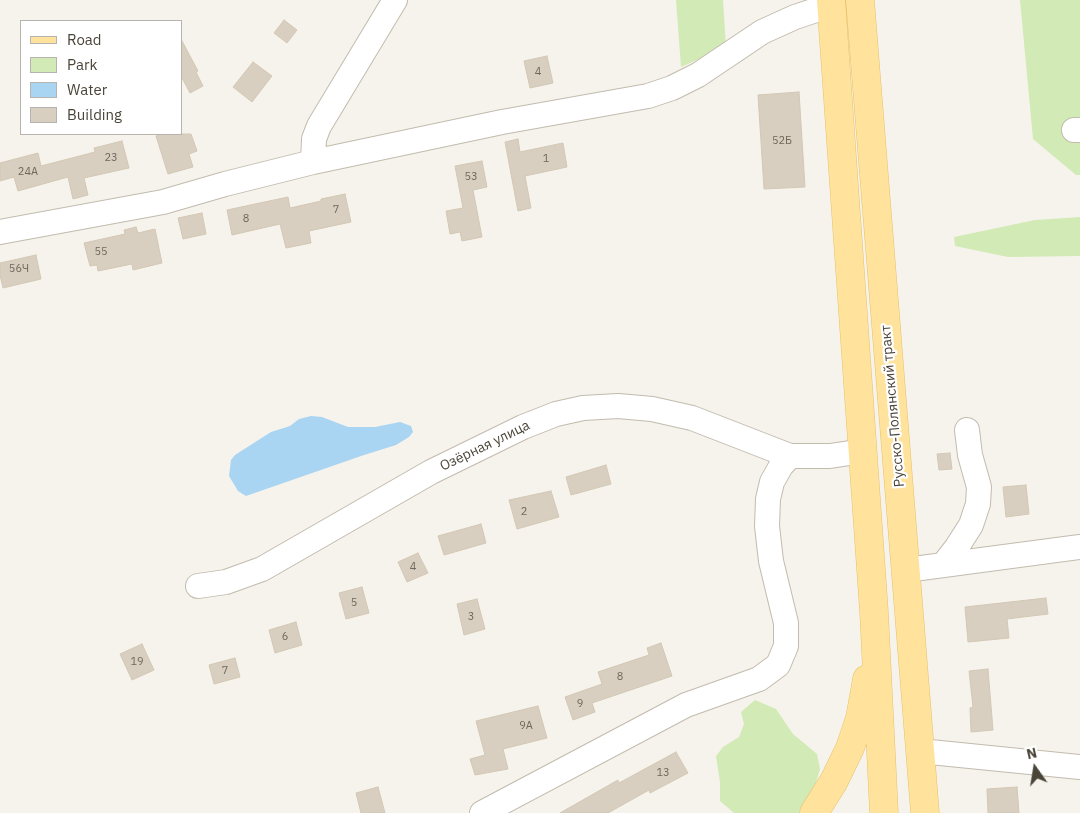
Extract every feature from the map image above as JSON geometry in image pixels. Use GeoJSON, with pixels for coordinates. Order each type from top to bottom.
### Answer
{"type":"FeatureCollection","features":[{"type":"Feature","properties":{"kind":"main road","name":"Русско-Полянский тракт"},"geometry":{"type":"LineString","coordinates":[[860,0],[925,813]]}},
{"type":"Feature","properties":{"kind":"main road"},"geometry":{"type":"LineString","coordinates":[[831,3],[874,612],[884,813]]}},
{"type":"Feature","properties":{"kind":"main road"},"geometry":{"type":"LineString","coordinates":[[814,813],[834,781],[850,748],[860,718],[867,680],[874,612]]}},
{"type":"Feature","properties":{"kind":"street"},"geometry":{"type":"LineString","coordinates":[[312,162],[314,139],[319,126],[395,0]]}},
{"type":"Feature","properties":{"kind":"street"},"geometry":{"type":"LineString","coordinates":[[0,232],[163,202],[312,162],[502,122],[648,96],[672,88],[698,75],[762,32],[831,3]]}},
{"type":"Feature","properties":{"kind":"street","name":"Озёрная улица"},"geometry":{"type":"LineString","coordinates":[[198,586],[226,582],[262,569],[431,472],[523,427],[556,414],[583,408],[618,406],[652,409],[692,418],[790,456],[830,456],[863,451]]}},
{"type":"Feature","properties":{"kind":"street"},"geometry":{"type":"LineString","coordinates":[[943,565],[971,525],[978,504],[979,487],[970,455],[967,430]]}},
{"type":"Feature","properties":{"kind":"street"},"geometry":{"type":"LineString","coordinates":[[482,813],[686,705],[759,679],[778,666],[786,646],[786,623],[771,561],[767,526],[768,499],[772,482],[781,466],[790,456]]}},
{"type":"Feature","properties":{"kind":"street"},"geometry":{"type":"LineString","coordinates":[[906,570],[1080,547]]}},
{"type":"Feature","properties":{"kind":"street"},"geometry":{"type":"LineString","coordinates":[[920,751],[1080,767]]}},
{"type":"Feature","properties":{"kind":"green space"},"geometry":{"type":"Polygon","coordinates":[[[676,0],[723,0],[726,47],[681,67],[676,0]]]}},
{"type":"Feature","properties":{"kind":"green space"},"geometry":{"type":"Polygon","coordinates":[[[1020,0],[1080,0],[1080,175],[1076,175],[1033,139],[1020,0]]]}},
{"type":"Feature","properties":{"kind":"green space"},"geometry":{"type":"Polygon","coordinates":[[[1080,217],[1080,256],[1008,257],[955,246],[954,237],[1035,220],[1080,217]]]}},
{"type":"Feature","properties":{"kind":"green space"},"geometry":{"type":"Polygon","coordinates":[[[755,700],[776,709],[793,734],[817,754],[820,769],[812,797],[800,813],[734,813],[720,801],[720,782],[716,756],[723,747],[739,737],[744,724],[741,712],[755,700]]]}},
{"type":"Feature","properties":{"kind":"water"},"geometry":{"type":"Polygon","coordinates":[[[311,416],[322,417],[348,427],[375,427],[400,422],[411,426],[413,432],[409,437],[396,445],[246,496],[238,491],[229,476],[231,460],[235,455],[271,432],[290,426],[299,419],[311,416]]]}},
{"type":"Feature","properties":{"kind":"building"},"geometry":{"type":"Polygon","coordinates":[[[284,20],[297,30],[287,43],[274,33],[284,20]]]}},
{"type":"Feature","properties":{"kind":"building"},"geometry":{"type":"Polygon","coordinates":[[[182,41],[198,71],[196,72],[203,86],[190,93],[182,78],[182,41]]]}},
{"type":"Feature","properties":{"kind":"building"},"geometry":{"type":"Polygon","coordinates":[[[547,56],[553,83],[530,88],[524,61],[547,56]]]}},
{"type":"Feature","properties":{"kind":"building"},"geometry":{"type":"Polygon","coordinates":[[[253,62],[272,76],[252,102],[233,87],[253,62]]]}},
{"type":"Feature","properties":{"kind":"building"},"geometry":{"type":"Polygon","coordinates":[[[799,92],[805,187],[764,189],[758,95],[799,92]]]}},
{"type":"Feature","properties":{"kind":"building"},"geometry":{"type":"Polygon","coordinates":[[[191,134],[197,151],[189,154],[193,167],[168,174],[156,136],[191,134]]]}},
{"type":"Feature","properties":{"kind":"building"},"geometry":{"type":"Polygon","coordinates":[[[518,139],[520,152],[563,143],[567,167],[525,176],[531,208],[518,211],[505,142],[518,139]]]}},
{"type":"Feature","properties":{"kind":"building"},"geometry":{"type":"Polygon","coordinates":[[[122,141],[129,168],[84,178],[88,195],[73,199],[68,177],[18,191],[14,177],[0,181],[0,163],[38,153],[41,166],[95,152],[94,148],[122,141]]]}},
{"type":"Feature","properties":{"kind":"building"},"geometry":{"type":"Polygon","coordinates":[[[482,161],[487,187],[473,190],[482,237],[462,241],[460,232],[450,234],[446,211],[463,208],[455,166],[482,161]]]}},
{"type":"Feature","properties":{"kind":"building"},"geometry":{"type":"Polygon","coordinates":[[[345,194],[351,222],[309,231],[311,243],[286,248],[280,224],[232,235],[227,210],[288,197],[290,208],[345,194]]]}},
{"type":"Feature","properties":{"kind":"building"},"geometry":{"type":"Polygon","coordinates":[[[202,213],[206,234],[183,239],[178,218],[202,213]]]}},
{"type":"Feature","properties":{"kind":"building"},"geometry":{"type":"Polygon","coordinates":[[[136,227],[138,233],[155,229],[162,263],[133,270],[132,264],[98,271],[97,265],[90,266],[84,243],[125,234],[124,230],[136,227]]]}},
{"type":"Feature","properties":{"kind":"building"},"geometry":{"type":"Polygon","coordinates":[[[36,255],[41,279],[3,288],[0,263],[36,255]]]}},
{"type":"Feature","properties":{"kind":"building"},"geometry":{"type":"Polygon","coordinates":[[[950,453],[952,469],[939,470],[937,454],[950,453]]]}},
{"type":"Feature","properties":{"kind":"building"},"geometry":{"type":"Polygon","coordinates":[[[606,465],[611,484],[571,495],[566,477],[606,465]]]}},
{"type":"Feature","properties":{"kind":"building"},"geometry":{"type":"Polygon","coordinates":[[[1026,485],[1029,514],[1006,517],[1003,487],[1026,485]]]}},
{"type":"Feature","properties":{"kind":"building"},"geometry":{"type":"Polygon","coordinates":[[[551,491],[559,517],[517,529],[509,500],[551,491]]]}},
{"type":"Feature","properties":{"kind":"building"},"geometry":{"type":"Polygon","coordinates":[[[481,524],[486,543],[444,555],[438,536],[481,524]]]}},
{"type":"Feature","properties":{"kind":"building"},"geometry":{"type":"Polygon","coordinates":[[[418,553],[428,573],[407,582],[398,562],[418,553]]]}},
{"type":"Feature","properties":{"kind":"building"},"geometry":{"type":"Polygon","coordinates":[[[362,587],[369,613],[346,619],[339,593],[362,587]]]}},
{"type":"Feature","properties":{"kind":"building"},"geometry":{"type":"Polygon","coordinates":[[[1046,598],[1048,614],[1007,619],[1009,638],[968,642],[965,607],[1046,598]]]}},
{"type":"Feature","properties":{"kind":"building"},"geometry":{"type":"Polygon","coordinates":[[[477,599],[485,629],[464,635],[457,604],[477,599]]]}},
{"type":"Feature","properties":{"kind":"building"},"geometry":{"type":"Polygon","coordinates":[[[296,622],[302,645],[275,653],[269,630],[296,622]]]}},
{"type":"Feature","properties":{"kind":"building"},"geometry":{"type":"Polygon","coordinates":[[[661,643],[672,676],[592,703],[595,712],[573,720],[565,697],[602,684],[598,672],[649,655],[647,648],[661,643]]]}},
{"type":"Feature","properties":{"kind":"building"},"geometry":{"type":"Polygon","coordinates":[[[142,644],[154,670],[132,680],[120,654],[142,644]]]}},
{"type":"Feature","properties":{"kind":"building"},"geometry":{"type":"Polygon","coordinates":[[[235,658],[240,677],[214,684],[209,665],[235,658]]]}},
{"type":"Feature","properties":{"kind":"building"},"geometry":{"type":"Polygon","coordinates":[[[988,669],[993,730],[971,732],[970,708],[973,707],[969,671],[988,669]]]}},
{"type":"Feature","properties":{"kind":"building"},"geometry":{"type":"Polygon","coordinates":[[[538,706],[547,738],[503,749],[508,769],[475,775],[470,759],[485,755],[476,721],[538,706]]]}},
{"type":"Feature","properties":{"kind":"building"},"geometry":{"type":"Polygon","coordinates":[[[676,752],[688,773],[650,793],[649,790],[608,813],[560,813],[618,780],[619,783],[676,752]]]}},
{"type":"Feature","properties":{"kind":"building"},"geometry":{"type":"Polygon","coordinates":[[[378,787],[385,813],[361,813],[356,793],[378,787]]]}},
{"type":"Feature","properties":{"kind":"building"},"geometry":{"type":"Polygon","coordinates":[[[1017,787],[1019,813],[988,813],[987,789],[1017,787]]]}}]}
